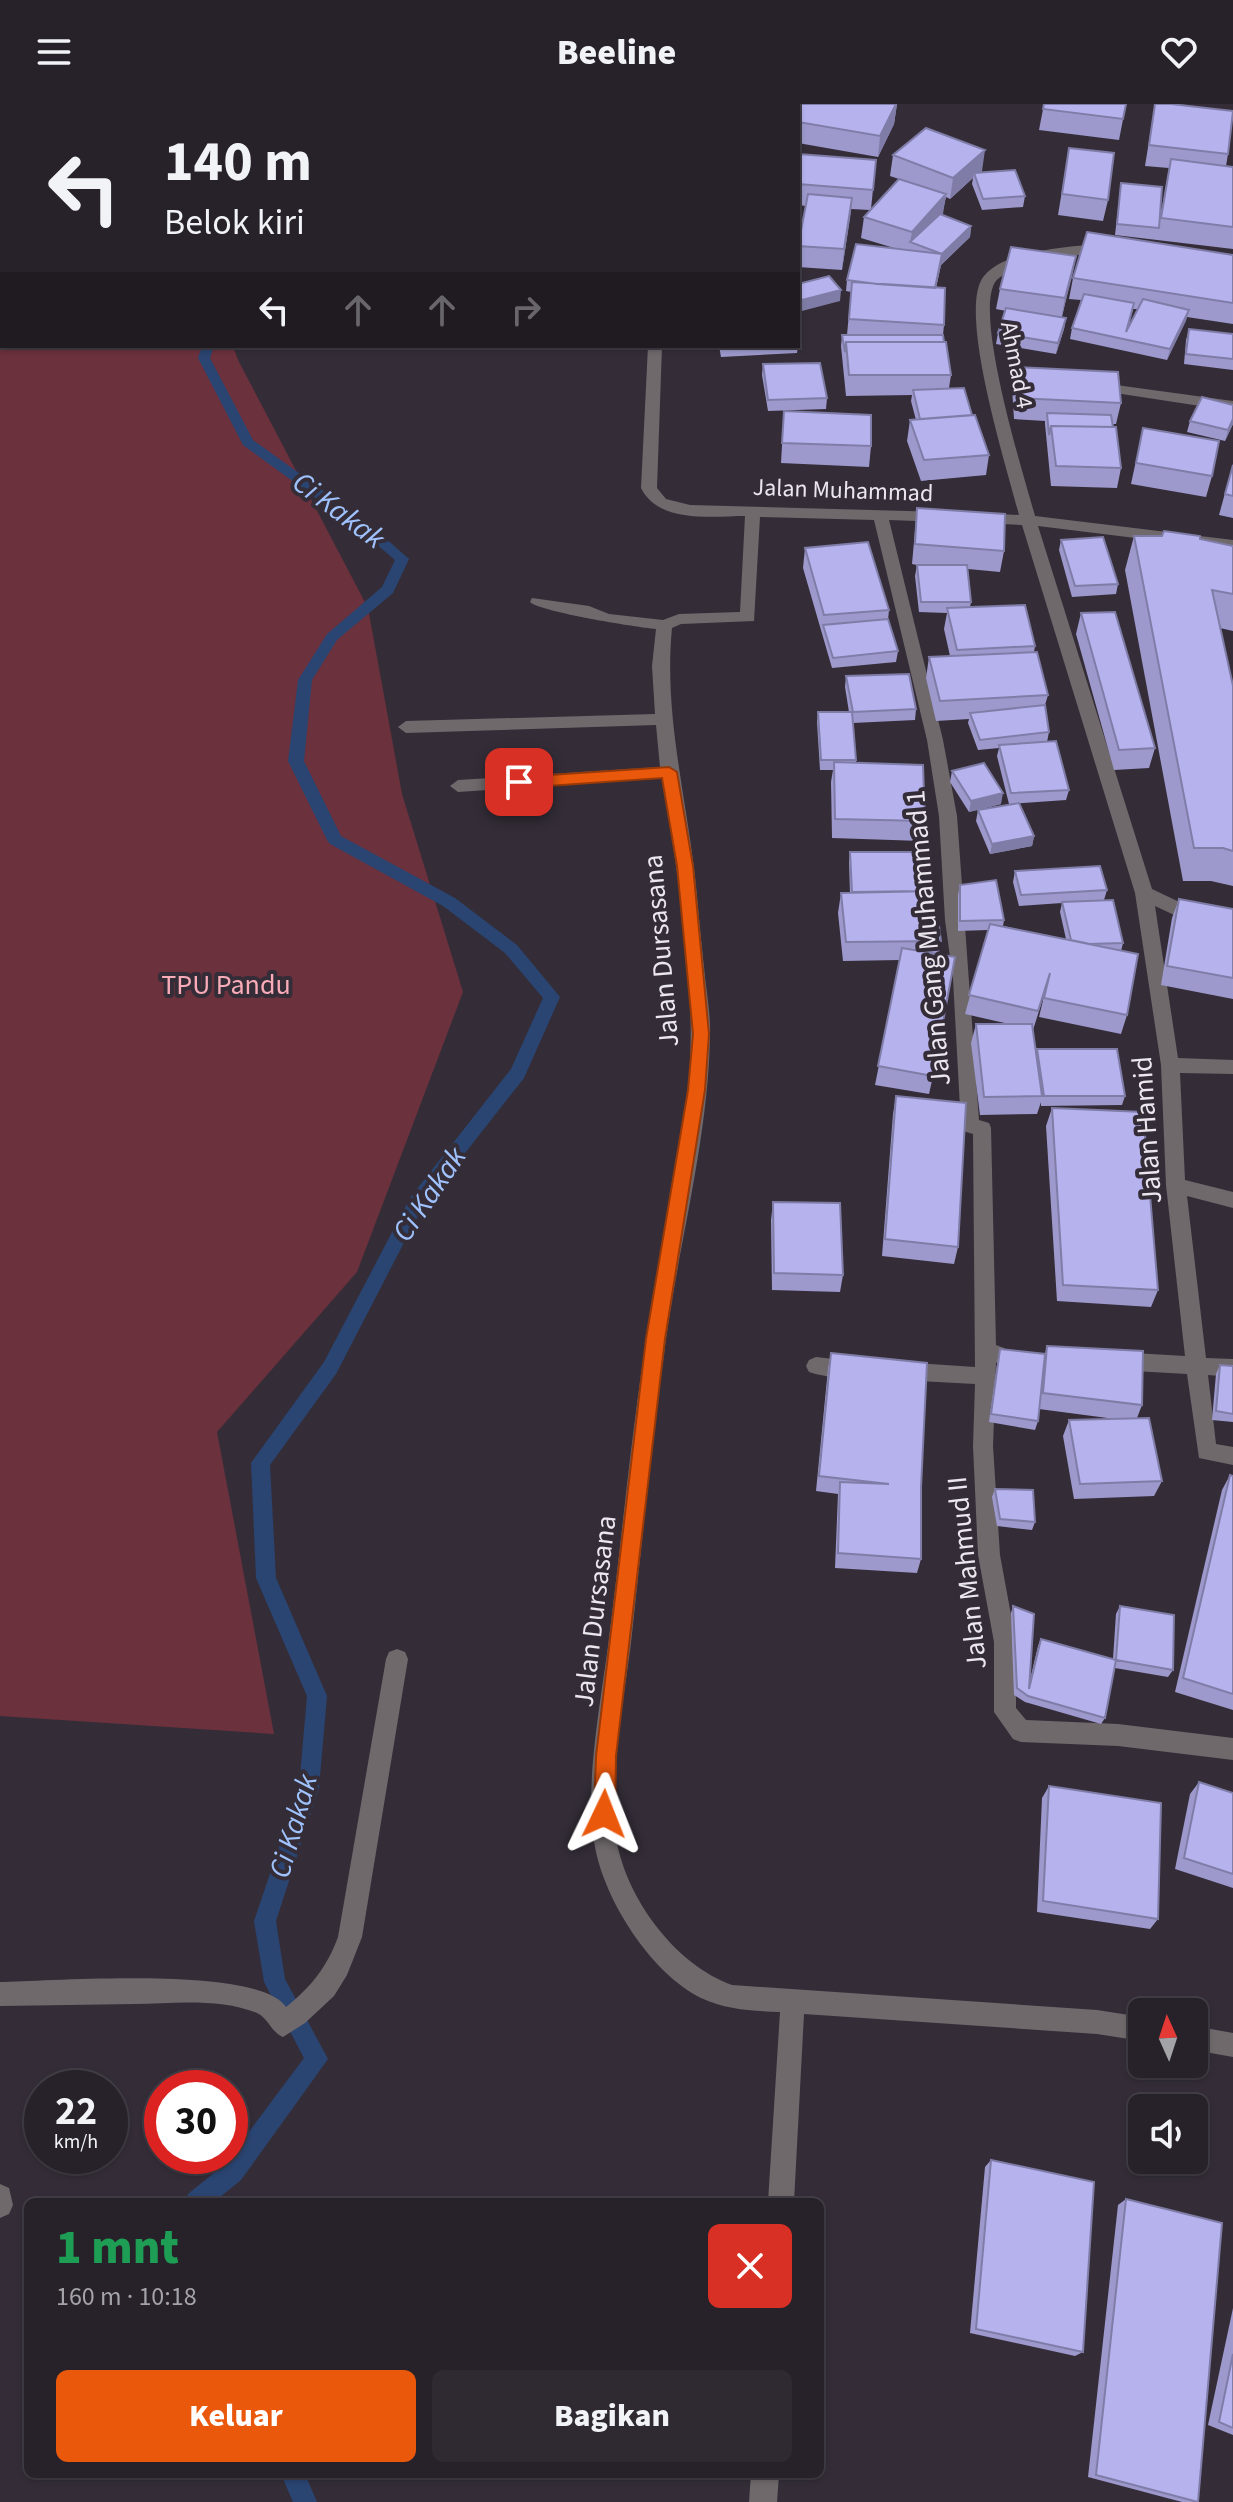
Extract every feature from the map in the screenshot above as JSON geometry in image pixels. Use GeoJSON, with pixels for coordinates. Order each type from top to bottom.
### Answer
{"type":"FeatureCollection","features":[{"type":"Feature","properties":{"kind":"street","name":"Ahmad 4"},"geometry":{"type":"LineString","coordinates":[[1028,520],[999,372],[983,341],[982,292],[990,277],[1033,255],[1104,246],[1118,249]]}},
{"type":"Feature","properties":{"kind":"street","name":"Jalan Muhammad"},"geometry":{"type":"LineString","coordinates":[[655,348],[649,488],[653,498],[665,506],[690,510],[1028,520],[1233,545]]}},
{"type":"Feature","properties":{"kind":"street"},"geometry":{"type":"LineString","coordinates":[[1082,384],[1233,406]]}},
{"type":"Feature","properties":{"kind":"street"},"geometry":{"type":"LineString","coordinates":[[538,602],[589,611],[606,619],[664,625],[679,619],[748,617],[753,511]]}},
{"type":"Feature","properties":{"kind":"street","name":"Jalan Gang Muhammad 1"},"geometry":{"type":"LineString","coordinates":[[880,515],[935,740],[948,816],[954,920],[962,979],[970,1126],[982,1128],[985,1365]]}},
{"type":"Feature","properties":{"kind":"street","name":"Jalan Hamid"},"geometry":{"type":"LineString","coordinates":[[1028,520],[1144,893],[1170,1065],[1176,1185],[1206,1451],[1233,1456]]}},
{"type":"Feature","properties":{"kind":"street","name":"Jalan Dursasana"},"geometry":{"type":"LineString","coordinates":[[664,625],[660,666],[664,719],[669,772],[685,866],[701,1034],[697,1090],[656,1339],[606,1756],[606,1846],[623,1895],[644,1929],[684,1972],[707,1988],[732,1997],[1097,2022],[1128,2027]]}},
{"type":"Feature","properties":{"kind":"street"},"geometry":{"type":"LineString","coordinates":[[406,727],[664,719]]}},
{"type":"Feature","properties":{"kind":"street"},"geometry":{"type":"LineString","coordinates":[[458,786],[669,772]]}},
{"type":"Feature","properties":{"kind":"street"},"geometry":{"type":"LineString","coordinates":[[1144,893],[1210,924],[1233,928]]}},
{"type":"Feature","properties":{"kind":"street"},"geometry":{"type":"LineString","coordinates":[[1170,1065],[1233,1067]]}},
{"type":"Feature","properties":{"kind":"street"},"geometry":{"type":"LineString","coordinates":[[1176,1185],[1233,1200]]}},
{"type":"Feature","properties":{"kind":"street"},"geometry":{"type":"LineString","coordinates":[[816,1366],[985,1365],[1017,1355]]}},
{"type":"Feature","properties":{"kind":"street"},"geometry":{"type":"LineString","coordinates":[[1092,1360],[1233,1368]]}},
{"type":"Feature","properties":{"kind":"street","name":"Jalan Mahmud II"},"geometry":{"type":"LineString","coordinates":[[985,1365],[983,1446],[989,1555],[1005,1642],[1005,1712],[1021,1731],[1118,1735],[1233,1749]]}},
{"type":"Feature","properties":{"kind":"street"},"geometry":{"type":"LineString","coordinates":[[0,1994],[180,1991],[227,1994],[259,2001],[273,2009],[283,2025],[309,2005],[330,1986],[350,1937],[397,1659]]}},
{"type":"Feature","properties":{"kind":"street"},"geometry":{"type":"LineString","coordinates":[[781,2198],[793,2003]]}},
{"type":"Feature","properties":{"kind":"street"},"geometry":{"type":"LineString","coordinates":[[1208,2041],[1233,2045]]}},
{"type":"Feature","properties":{"kind":"street"},"geometry":{"type":"LineString","coordinates":[[0,2197],[0,2205]]}},
{"type":"Feature","properties":{"kind":"street"},"geometry":{"type":"LineString","coordinates":[[763,2502],[765,2478]]}},
{"type":"Feature","properties":{"kind":"green space","name":"TPU Pandu"},"geometry":{"type":"Polygon","coordinates":[[[0,348],[234,348],[368,608],[402,794],[463,992],[357,1272],[217,1432],[274,1734],[0,1716],[0,348]]]}},
{"type":"Feature","properties":{"kind":"building"},"geometry":{"type":"Polygon","coordinates":[[[800,104],[896,104],[880,136],[800,122],[800,104]]]}},
{"type":"Feature","properties":{"kind":"building"},"geometry":{"type":"Polygon","coordinates":[[[1044,104],[1126,104],[1123,119],[1043,109],[1044,104]]]}},
{"type":"Feature","properties":{"kind":"building"},"geometry":{"type":"Polygon","coordinates":[[[1155,104],[1233,111],[1228,154],[1149,145],[1155,104]]]}},
{"type":"Feature","properties":{"kind":"building"},"geometry":{"type":"Polygon","coordinates":[[[926,128],[985,150],[953,178],[893,155],[926,128]]]}},
{"type":"Feature","properties":{"kind":"building"},"geometry":{"type":"Polygon","coordinates":[[[1069,148],[1114,153],[1108,200],[1062,194],[1069,148]]]}},
{"type":"Feature","properties":{"kind":"building"},"geometry":{"type":"Polygon","coordinates":[[[800,154],[876,160],[873,190],[800,184],[800,154]]]}},
{"type":"Feature","properties":{"kind":"building"},"geometry":{"type":"Polygon","coordinates":[[[1171,159],[1233,167],[1233,227],[1161,218],[1171,159]]]}},
{"type":"Feature","properties":{"kind":"building"},"geometry":{"type":"Polygon","coordinates":[[[1015,170],[1025,196],[983,199],[974,173],[1015,170]]]}},
{"type":"Feature","properties":{"kind":"building"},"geometry":{"type":"Polygon","coordinates":[[[899,179],[946,194],[912,232],[864,217],[899,179]]]}},
{"type":"Feature","properties":{"kind":"building"},"geometry":{"type":"Polygon","coordinates":[[[1121,183],[1162,187],[1159,228],[1117,224],[1121,183]]]}},
{"type":"Feature","properties":{"kind":"building"},"geometry":{"type":"Polygon","coordinates":[[[808,194],[852,198],[844,249],[800,246],[808,194]]]}},
{"type":"Feature","properties":{"kind":"building"},"geometry":{"type":"Polygon","coordinates":[[[940,214],[971,226],[942,254],[910,242],[940,214]]]}},
{"type":"Feature","properties":{"kind":"building"},"geometry":{"type":"Polygon","coordinates":[[[1087,232],[1233,255],[1233,303],[1073,278],[1087,232]]]}},
{"type":"Feature","properties":{"kind":"building"},"geometry":{"type":"Polygon","coordinates":[[[856,244],[942,254],[935,288],[847,280],[856,244]]]}},
{"type":"Feature","properties":{"kind":"building"},"geometry":{"type":"Polygon","coordinates":[[[1011,247],[1076,256],[1065,298],[1000,289],[1011,247]]]}},
{"type":"Feature","properties":{"kind":"building"},"geometry":{"type":"Polygon","coordinates":[[[829,276],[841,290],[800,300],[800,283],[829,276]]]}},
{"type":"Feature","properties":{"kind":"building"},"geometry":{"type":"Polygon","coordinates":[[[852,282],[945,288],[944,325],[849,319],[852,282]]]}},
{"type":"Feature","properties":{"kind":"building"},"geometry":{"type":"Polygon","coordinates":[[[1084,294],[1134,303],[1126,332],[1143,299],[1189,310],[1170,349],[1072,328],[1084,294]]]}},
{"type":"Feature","properties":{"kind":"building"},"geometry":{"type":"Polygon","coordinates":[[[1006,308],[1066,318],[1058,343],[998,333],[1006,308]]]}},
{"type":"Feature","properties":{"kind":"building"},"geometry":{"type":"Polygon","coordinates":[[[1189,329],[1233,334],[1233,359],[1186,354],[1189,329]]]}},
{"type":"Feature","properties":{"kind":"building"},"geometry":{"type":"Polygon","coordinates":[[[842,335],[943,335],[944,342],[846,342],[845,352],[842,335]]]}},
{"type":"Feature","properties":{"kind":"building"},"geometry":{"type":"Polygon","coordinates":[[[846,342],[946,342],[951,375],[849,375],[846,342]]]}},
{"type":"Feature","properties":{"kind":"building"},"geometry":{"type":"Polygon","coordinates":[[[820,363],[827,398],[768,400],[763,364],[820,363]]]}},
{"type":"Feature","properties":{"kind":"building"},"geometry":{"type":"Polygon","coordinates":[[[1016,367],[1118,372],[1121,403],[1017,398],[1016,367]]]}},
{"type":"Feature","properties":{"kind":"building"},"geometry":{"type":"Polygon","coordinates":[[[964,388],[972,415],[920,419],[913,390],[964,388]]]}},
{"type":"Feature","properties":{"kind":"building"},"geometry":{"type":"Polygon","coordinates":[[[1202,397],[1233,405],[1233,419],[1228,430],[1190,421],[1202,397]]]}},
{"type":"Feature","properties":{"kind":"building"},"geometry":{"type":"Polygon","coordinates":[[[784,411],[871,415],[871,446],[782,443],[784,411]]]}},
{"type":"Feature","properties":{"kind":"building"},"geometry":{"type":"Polygon","coordinates":[[[1047,413],[1111,415],[1113,427],[1051,426],[1049,435],[1047,413]]]}},
{"type":"Feature","properties":{"kind":"building"},"geometry":{"type":"Polygon","coordinates":[[[975,415],[989,455],[924,460],[910,420],[975,415]]]}},
{"type":"Feature","properties":{"kind":"building"},"geometry":{"type":"Polygon","coordinates":[[[1051,426],[1116,427],[1121,468],[1056,466],[1051,426]]]}},
{"type":"Feature","properties":{"kind":"building"},"geometry":{"type":"Polygon","coordinates":[[[1143,428],[1219,441],[1212,476],[1136,463],[1143,428]]]}},
{"type":"Feature","properties":{"kind":"building"},"geometry":{"type":"Polygon","coordinates":[[[1233,465],[1233,496],[1225,494],[1233,465]]]}},
{"type":"Feature","properties":{"kind":"building"},"geometry":{"type":"Polygon","coordinates":[[[917,508],[1005,514],[1004,551],[915,544],[917,508]]]}},
{"type":"Feature","properties":{"kind":"building"},"geometry":{"type":"Polygon","coordinates":[[[1164,531],[1200,536],[1200,539],[1233,546],[1233,594],[1212,590],[1233,686],[1233,851],[1194,848],[1134,536],[1162,536],[1164,531]]]}},
{"type":"Feature","properties":{"kind":"building"},"geometry":{"type":"Polygon","coordinates":[[[1103,537],[1118,584],[1075,586],[1061,540],[1103,537]]]}},
{"type":"Feature","properties":{"kind":"building"},"geometry":{"type":"Polygon","coordinates":[[[868,542],[889,610],[824,615],[805,548],[868,542]]]}},
{"type":"Feature","properties":{"kind":"building"},"geometry":{"type":"Polygon","coordinates":[[[917,565],[967,565],[971,602],[921,602],[917,565]]]}},
{"type":"Feature","properties":{"kind":"building"},"geometry":{"type":"Polygon","coordinates":[[[1025,605],[1035,646],[957,650],[947,608],[1025,605]]]}},
{"type":"Feature","properties":{"kind":"building"},"geometry":{"type":"Polygon","coordinates":[[[1115,612],[1155,748],[1119,750],[1081,613],[1115,612]]]}},
{"type":"Feature","properties":{"kind":"building"},"geometry":{"type":"Polygon","coordinates":[[[888,619],[898,651],[833,658],[823,625],[888,619]]]}},
{"type":"Feature","properties":{"kind":"building"},"geometry":{"type":"Polygon","coordinates":[[[1037,652],[1048,695],[940,701],[929,657],[1037,652]]]}},
{"type":"Feature","properties":{"kind":"building"},"geometry":{"type":"Polygon","coordinates":[[[909,674],[916,709],[853,712],[846,676],[909,674]]]}},
{"type":"Feature","properties":{"kind":"building"},"geometry":{"type":"Polygon","coordinates":[[[1045,705],[1049,732],[980,740],[970,713],[1045,705]]]}},
{"type":"Feature","properties":{"kind":"building"},"geometry":{"type":"Polygon","coordinates":[[[818,712],[852,712],[856,760],[821,760],[818,712]]]}},
{"type":"Feature","properties":{"kind":"building"},"geometry":{"type":"Polygon","coordinates":[[[1056,741],[1069,790],[1011,793],[999,745],[1056,741]]]}},
{"type":"Feature","properties":{"kind":"building"},"geometry":{"type":"Polygon","coordinates":[[[834,762],[923,765],[925,821],[835,819],[834,762]]]}},
{"type":"Feature","properties":{"kind":"building"},"geometry":{"type":"Polygon","coordinates":[[[984,763],[1003,793],[971,801],[952,771],[984,763]]]}},
{"type":"Feature","properties":{"kind":"building"},"geometry":{"type":"Polygon","coordinates":[[[1019,803],[1034,836],[992,844],[978,810],[1019,803]]]}},
{"type":"Feature","properties":{"kind":"building"},"geometry":{"type":"Polygon","coordinates":[[[850,852],[918,852],[923,891],[852,892],[850,852]]]}},
{"type":"Feature","properties":{"kind":"building"},"geometry":{"type":"Polygon","coordinates":[[[1100,866],[1107,890],[1021,895],[1015,871],[1100,866]]]}},
{"type":"Feature","properties":{"kind":"building"},"geometry":{"type":"Polygon","coordinates":[[[996,880],[1004,920],[960,921],[960,885],[996,880]]]}},
{"type":"Feature","properties":{"kind":"building"},"geometry":{"type":"Polygon","coordinates":[[[934,891],[941,941],[846,942],[841,893],[934,891]]]}},
{"type":"Feature","properties":{"kind":"building"},"geometry":{"type":"Polygon","coordinates":[[[1179,899],[1233,909],[1233,978],[1167,966],[1179,899]]]}},
{"type":"Feature","properties":{"kind":"building"},"geometry":{"type":"Polygon","coordinates":[[[1113,900],[1123,943],[1090,944],[1071,940],[1062,902],[1113,900]]]}},
{"type":"Feature","properties":{"kind":"building"},"geometry":{"type":"Polygon","coordinates":[[[990,924],[1138,954],[1127,1015],[1044,998],[1050,973],[1038,1011],[969,995],[990,924]]]}},
{"type":"Feature","properties":{"kind":"building"},"geometry":{"type":"Polygon","coordinates":[[[902,948],[955,957],[933,1076],[878,1066],[902,948]]]}},
{"type":"Feature","properties":{"kind":"building"},"geometry":{"type":"Polygon","coordinates":[[[976,1024],[1032,1024],[1042,1096],[984,1097],[976,1024]]]}},
{"type":"Feature","properties":{"kind":"building"},"geometry":{"type":"Polygon","coordinates":[[[1037,1049],[1117,1049],[1125,1096],[1044,1096],[1037,1049]]]}},
{"type":"Feature","properties":{"kind":"building"},"geometry":{"type":"Polygon","coordinates":[[[896,1096],[966,1103],[958,1247],[885,1239],[896,1096]]]}},
{"type":"Feature","properties":{"kind":"building"},"geometry":{"type":"Polygon","coordinates":[[[1052,1108],[1143,1112],[1158,1290],[1063,1285],[1052,1108]]]}},
{"type":"Feature","properties":{"kind":"building"},"geometry":{"type":"Polygon","coordinates":[[[773,1202],[840,1203],[843,1275],[774,1273],[773,1202]]]}},
{"type":"Feature","properties":{"kind":"building"},"geometry":{"type":"Polygon","coordinates":[[[1047,1346],[1143,1351],[1142,1405],[1043,1393],[1047,1346]]]}},
{"type":"Feature","properties":{"kind":"building"},"geometry":{"type":"Polygon","coordinates":[[[1000,1349],[1045,1354],[1038,1421],[991,1414],[1000,1349]]]}},
{"type":"Feature","properties":{"kind":"building"},"geometry":{"type":"Polygon","coordinates":[[[831,1353],[927,1363],[921,1559],[838,1553],[840,1482],[889,1484],[819,1476],[831,1353]]]}},
{"type":"Feature","properties":{"kind":"building"},"geometry":{"type":"Polygon","coordinates":[[[1220,1365],[1233,1366],[1233,1414],[1216,1411],[1220,1365]]]}},
{"type":"Feature","properties":{"kind":"building"},"geometry":{"type":"Polygon","coordinates":[[[1149,1418],[1162,1481],[1080,1484],[1069,1420],[1149,1418]]]}},
{"type":"Feature","properties":{"kind":"building"},"geometry":{"type":"Polygon","coordinates":[[[1230,1475],[1233,1476],[1233,1694],[1183,1678],[1230,1475]]]}},
{"type":"Feature","properties":{"kind":"building"},"geometry":{"type":"Polygon","coordinates":[[[995,1489],[1033,1490],[1035,1522],[1000,1519],[995,1489]]]}},
{"type":"Feature","properties":{"kind":"building"},"geometry":{"type":"Polygon","coordinates":[[[1013,1606],[1034,1614],[1029,1689],[1041,1639],[1116,1660],[1105,1718],[1028,1696],[1017,1688],[1013,1606]]]}},
{"type":"Feature","properties":{"kind":"building"},"geometry":{"type":"Polygon","coordinates":[[[1120,1606],[1174,1615],[1173,1670],[1116,1660],[1120,1606]]]}},
{"type":"Feature","properties":{"kind":"building"},"geometry":{"type":"Polygon","coordinates":[[[1199,1782],[1233,1793],[1233,1874],[1184,1858],[1199,1782]]]}},
{"type":"Feature","properties":{"kind":"building"},"geometry":{"type":"Polygon","coordinates":[[[1049,1786],[1161,1803],[1158,1919],[1043,1901],[1049,1786]]]}},
{"type":"Feature","properties":{"kind":"building"},"geometry":{"type":"Polygon","coordinates":[[[991,2160],[1094,2182],[1083,2352],[976,2329],[991,2160]]]}},
{"type":"Feature","properties":{"kind":"building"},"geometry":{"type":"Polygon","coordinates":[[[1126,2199],[1222,2223],[1198,2502],[1096,2475],[1126,2199]]]}},
{"type":"Feature","properties":{"kind":"building"},"geometry":{"type":"Polygon","coordinates":[[[1233,2354],[1233,2428],[1219,2422],[1233,2354]]]}},
{"type":"Feature","properties":{"kind":"waterway","name":"Ci Kakak"},"geometry":{"type":"LineString","coordinates":[[201,2198],[233,2172],[317,2059],[275,1982],[265,1921],[309,1788],[317,1696],[266,1578],[260,1463],[330,1368],[416,1203],[518,1073],[552,997],[511,949],[449,902],[335,840],[296,761],[305,680],[332,637],[388,590],[402,559],[362,525],[248,442],[204,358],[207,348]]}},
{"type":"Feature","properties":{"kind":"waterway","name":"Ci Kakak"},"geometry":{"type":"LineString","coordinates":[[295,2478],[305,2502]]}},
{"type":"Feature","properties":{"kind":"route"},"geometry":{"type":"LineString","coordinates":[[519,782],[669,772],[685,866],[701,1034],[697,1090],[656,1339],[606,1756],[604,1814]]}}]}
